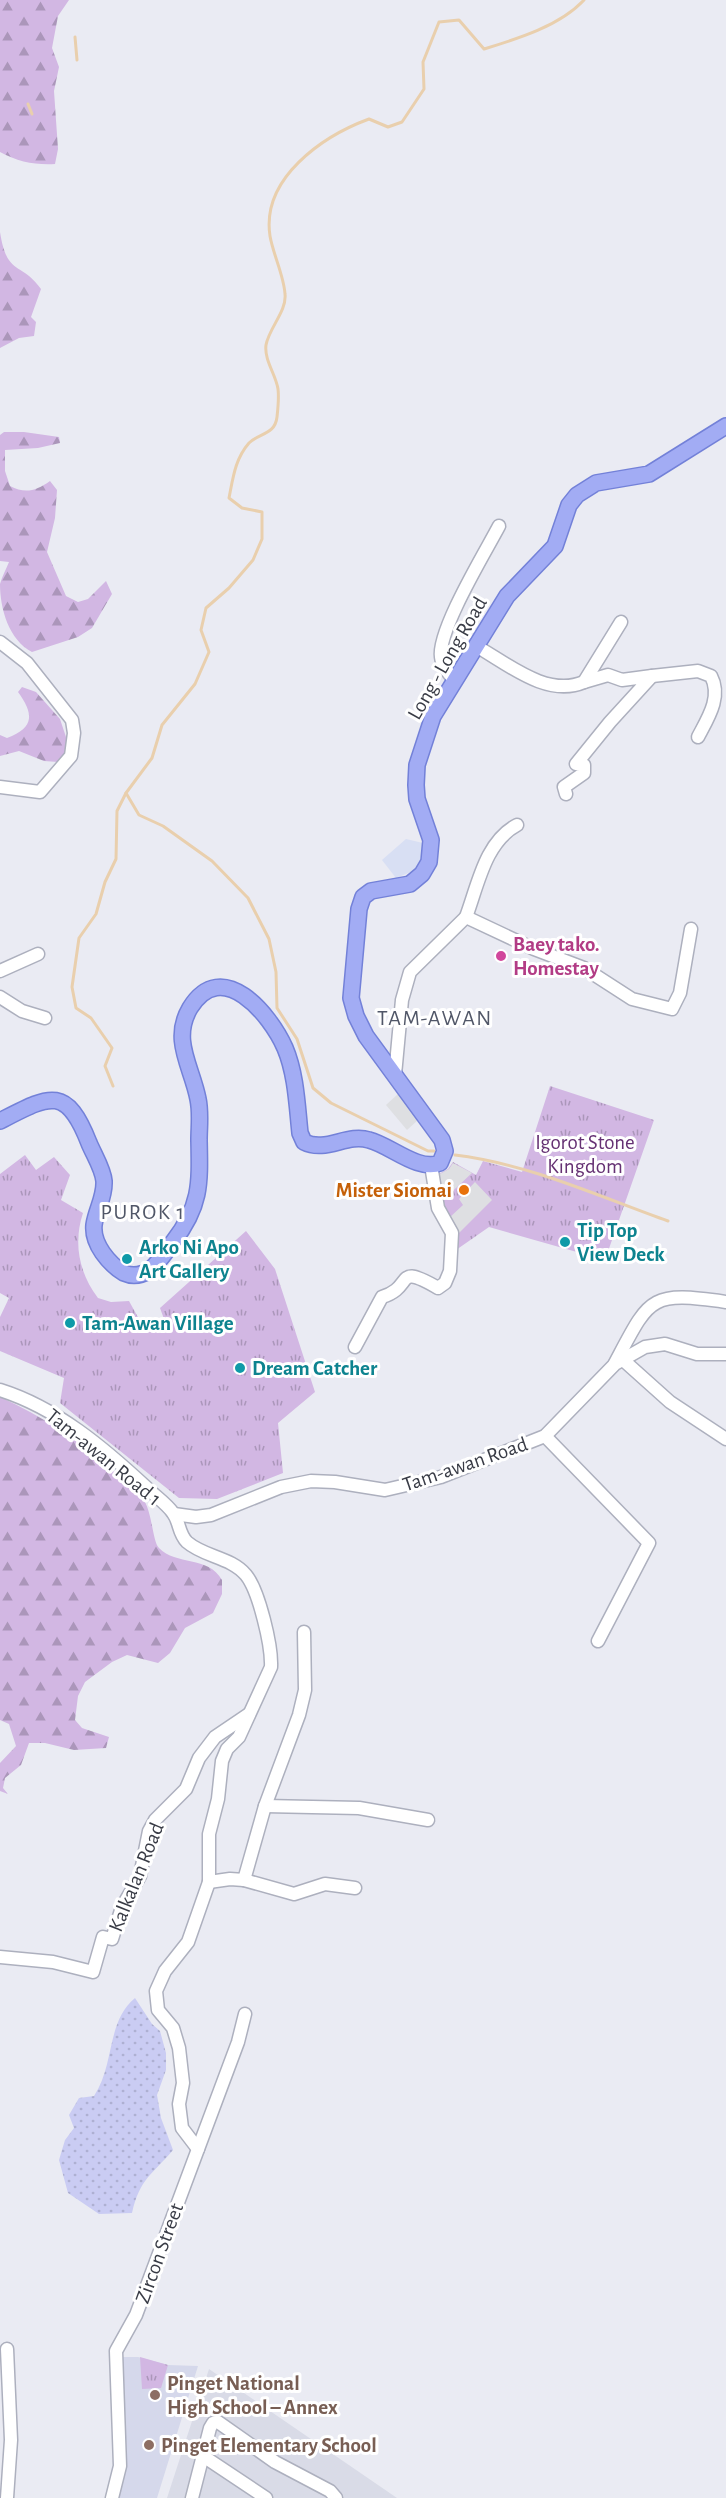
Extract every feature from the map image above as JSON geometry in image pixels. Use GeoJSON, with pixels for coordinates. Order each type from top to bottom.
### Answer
{"type":"FeatureCollection","features":[{"type":"Feature","properties":{"kind":"main road","name":"Long - Long Road"},"geometry":{"type":"LineString","coordinates":[[431,1165],[442,1161],[445,1151],[442,1140],[366,1036],[352,1006],[359,909],[363,897],[371,891],[398,889],[416,881],[429,862],[431,840],[417,799],[417,765],[433,716],[512,589],[555,546],[569,505],[577,495],[596,483],[649,474],[726,426]]}},
{"type":"Feature","properties":{"kind":"main road"},"geometry":{"type":"LineString","coordinates":[[0,1121],[25,1108],[52,1100],[62,1101],[70,1107],[80,1119],[103,1175],[103,1196],[94,1227],[98,1243],[106,1258],[121,1271],[132,1275],[144,1273],[163,1256],[183,1229],[198,1197],[199,1106],[183,1053],[182,1031],[191,1008],[201,996],[214,988],[224,987],[239,991],[252,1002],[280,1040],[291,1069],[300,1133],[304,1142],[322,1145],[350,1138],[364,1138],[431,1165]]}},
{"type":"Feature","properties":{"kind":"street"},"geometry":{"type":"LineString","coordinates":[[455,681],[442,663],[441,647],[467,586],[499,525]]}},
{"type":"Feature","properties":{"kind":"street"},"geometry":{"type":"LineString","coordinates":[[584,681],[621,622]]}},
{"type":"Feature","properties":{"kind":"street"},"geometry":{"type":"LineString","coordinates":[[0,642],[27,663],[41,679],[72,720],[74,733],[71,756],[40,792],[0,787]]}},
{"type":"Feature","properties":{"kind":"street"},"geometry":{"type":"LineString","coordinates":[[476,646],[550,686],[574,686],[608,675],[622,680],[698,671],[711,676],[717,690],[715,701],[698,737]]}},
{"type":"Feature","properties":{"kind":"street"},"geometry":{"type":"LineString","coordinates":[[566,794],[564,788],[584,773],[584,765],[576,764],[652,676]]}},
{"type":"Feature","properties":{"kind":"street"},"geometry":{"type":"LineString","coordinates":[[395,1075],[402,1000],[410,972],[466,917],[493,846],[503,832],[517,825]]}},
{"type":"Feature","properties":{"kind":"street"},"geometry":{"type":"LineString","coordinates":[[466,917],[534,949],[584,968],[632,999],[672,1009],[680,993],[691,929]]}},
{"type":"Feature","properties":{"kind":"street"},"geometry":{"type":"LineString","coordinates":[[0,970],[38,954]]}},
{"type":"Feature","properties":{"kind":"street"},"geometry":{"type":"LineString","coordinates":[[0,997],[22,1011],[45,1018]]}},
{"type":"Feature","properties":{"kind":"street"},"geometry":{"type":"LineString","coordinates":[[355,1347],[382,1297],[392,1294],[406,1276],[413,1275],[438,1288],[448,1278],[453,1256],[452,1233],[438,1208],[431,1165]]}},
{"type":"Feature","properties":{"kind":"street"},"geometry":{"type":"LineString","coordinates":[[726,1302],[684,1296],[655,1304],[646,1309],[638,1319],[619,1362],[670,1402],[726,1439]]}},
{"type":"Feature","properties":{"kind":"street","name":"Tam-awan Road"},"geometry":{"type":"LineString","coordinates":[[174,1514],[196,1517],[211,1515],[281,1487],[311,1481],[335,1482],[385,1490],[451,1474],[544,1436],[619,1362],[654,1344],[665,1344],[697,1354],[726,1354]]}},
{"type":"Feature","properties":{"kind":"street","name":"Tam-awan Road 1"},"geometry":{"type":"LineString","coordinates":[[0,1390],[17,1395],[61,1418],[126,1469],[174,1514],[179,1530],[187,1542],[235,1566],[252,1584],[272,1655],[271,1667],[239,1737],[227,1749],[222,1761],[218,1799],[210,1834],[209,1882],[188,1942],[165,1971],[156,1991],[158,2010],[172,2028],[180,2048],[183,2084],[179,2104],[182,2128],[198,2149]]}},
{"type":"Feature","properties":{"kind":"street"},"geometry":{"type":"LineString","coordinates":[[544,1436],[649,1543],[598,1641]]}},
{"type":"Feature","properties":{"kind":"street"},"geometry":{"type":"LineString","coordinates":[[244,1880],[265,1806],[293,1732],[305,1690],[304,1632]]}},
{"type":"Feature","properties":{"kind":"street","name":"Kalkalan Road"},"geometry":{"type":"LineString","coordinates":[[0,1957],[53,1962],[93,1972],[103,1937],[112,1939],[122,1907],[140,1876],[150,1831],[155,1820],[186,1788],[199,1758],[215,1737],[250,1713]]}},
{"type":"Feature","properties":{"kind":"street"},"geometry":{"type":"LineString","coordinates":[[265,1806],[359,1808],[428,1820]]}},
{"type":"Feature","properties":{"kind":"street"},"geometry":{"type":"LineString","coordinates":[[209,1882],[244,1880],[294,1894],[325,1884],[355,1888]]}},
{"type":"Feature","properties":{"kind":"street","name":"Zircon Street"},"geometry":{"type":"LineString","coordinates":[[112,2498],[120,2466],[116,2351],[136,2315],[245,2014]]}},
{"type":"Feature","properties":{"kind":"street"},"geometry":{"type":"LineString","coordinates":[[7,2349],[11,2440],[7,2498]]}},
{"type":"Feature","properties":{"kind":"street"},"geometry":{"type":"LineString","coordinates":[[192,2498],[211,2425],[215,2422],[221,2422],[275,2462],[330,2491],[336,2498]]}},
{"type":"Feature","properties":{"kind":"street"},"geometry":{"type":"LineString","coordinates":[[203,2457],[266,2498]]}},
{"type":"Feature","properties":{"kind":"shaded area"},"geometry":{"type":"Polygon","coordinates":[[[406,839],[423,843],[425,853],[420,865],[413,871],[396,878],[382,860],[406,839]]]}},
{"type":"Feature","properties":{"kind":"shaded area"},"geometry":{"type":"Polygon","coordinates":[[[398,1094],[419,1119],[407,1130],[386,1105],[398,1094]]]}},
{"type":"Feature","properties":{"kind":"shaded area"},"geometry":{"type":"Polygon","coordinates":[[[453,1163],[472,1173],[441,1202],[438,1175],[449,1169],[453,1163]]]}},
{"type":"Feature","properties":{"kind":"shaded area"},"geometry":{"type":"Polygon","coordinates":[[[475,1182],[492,1200],[456,1236],[449,1218],[463,1205],[459,1199],[475,1182]]]}},
{"type":"Feature","properties":{"kind":"shaded area"},"geometry":{"type":"Polygon","coordinates":[[[119,2357],[138,2357],[168,2365],[198,2366],[157,2498],[117,2498],[127,2465],[119,2357]]]}},
{"type":"Feature","properties":{"kind":"shaded area"},"geometry":{"type":"Polygon","coordinates":[[[209,2369],[397,2498],[167,2498],[209,2369]]]}},
{"type":"Feature","properties":{"kind":"green space"},"geometry":{"type":"Polygon","coordinates":[[[0,0],[69,0],[58,16],[52,48],[59,67],[54,91],[58,149],[55,164],[27,162],[0,152],[0,0]]]}},
{"type":"Feature","properties":{"kind":"green space"},"geometry":{"type":"Polygon","coordinates":[[[0,232],[3,246],[11,262],[34,280],[41,289],[31,317],[36,322],[34,336],[19,338],[0,348],[0,232]]]}},
{"type":"Feature","properties":{"kind":"green space"},"geometry":{"type":"Polygon","coordinates":[[[4,432],[24,432],[59,437],[60,443],[38,448],[5,450],[5,471],[10,486],[30,490],[50,481],[57,490],[55,518],[47,552],[66,596],[78,602],[88,599],[106,581],[112,594],[92,628],[78,637],[32,652],[17,640],[7,623],[0,594],[0,584],[9,562],[0,561],[0,435],[4,432]]]}},
{"type":"Feature","properties":{"kind":"green space"},"geometry":{"type":"Polygon","coordinates":[[[22,687],[36,692],[60,719],[68,743],[66,752],[58,762],[44,761],[19,751],[0,756],[0,735],[7,738],[16,734],[23,729],[29,719],[27,706],[18,692],[22,687]]]}},
{"type":"Feature","properties":{"kind":"green space","name":"Igorot Stone Kingdom"},"geometry":{"type":"Polygon","coordinates":[[[550,1086],[654,1120],[605,1260],[489,1227],[456,1250],[440,1204],[437,1175],[448,1169],[453,1162],[476,1175],[483,1161],[522,1172],[550,1086]]]}},
{"type":"Feature","properties":{"kind":"green space","name":"Tam-Awan Village"},"geometry":{"type":"Polygon","coordinates":[[[25,1155],[36,1170],[54,1157],[70,1175],[61,1200],[83,1213],[78,1246],[86,1278],[98,1298],[111,1302],[129,1301],[145,1330],[164,1319],[160,1308],[246,1231],[275,1269],[315,1392],[278,1423],[283,1473],[217,1499],[179,1498],[60,1403],[64,1378],[0,1351],[0,1317],[9,1298],[0,1293],[0,1174],[25,1155]]]}},
{"type":"Feature","properties":{"kind":"green space"},"geometry":{"type":"Polygon","coordinates":[[[0,1397],[60,1430],[136,1490],[146,1503],[157,1544],[166,1554],[209,1567],[222,1580],[222,1594],[213,1613],[185,1628],[170,1653],[158,1663],[127,1655],[112,1662],[85,1682],[78,1696],[75,1720],[82,1728],[109,1737],[106,1748],[74,1750],[45,1743],[29,1743],[21,1765],[5,1778],[3,1788],[8,1794],[0,1791],[0,1763],[16,1746],[9,1724],[0,1720],[0,1397]]]}},
{"type":"Feature","properties":{"kind":"green space"},"geometry":{"type":"Polygon","coordinates":[[[140,2357],[168,2365],[161,2388],[142,2389],[140,2357]]]}},
{"type":"Feature","properties":{"kind":"sand"},"geometry":{"type":"Polygon","coordinates":[[[135,1998],[152,2024],[160,2031],[166,2053],[166,2070],[157,2095],[161,2118],[173,2150],[143,2184],[132,2213],[99,2214],[68,2193],[59,2160],[65,2140],[74,2128],[69,2115],[79,2098],[94,2096],[101,2084],[119,2019],[135,1998]]]}},
{"type":"Feature","properties":{"kind":"waterway"},"geometry":{"type":"LineString","coordinates":[[113,1086],[105,1066],[112,1048],[91,1018],[76,1008],[72,987],[79,938],[96,914],[105,882],[116,859],[117,811],[126,793],[152,758],[162,725],[195,684],[209,652],[201,630],[206,608],[229,588],[253,560],[262,539],[262,512],[242,508],[229,498],[235,469],[244,449],[253,440],[270,430],[276,423],[277,417],[278,389],[266,351],[268,339],[285,300],[283,280],[270,236],[270,215],[275,196],[285,178],[299,162],[333,136],[369,119],[388,127],[402,122],[424,89],[423,62],[439,22],[459,20],[484,49],[524,36],[551,24],[584,0]]}},
{"type":"Feature","properties":{"kind":"waterway"},"geometry":{"type":"LineString","coordinates":[[75,37],[77,60]]}},
{"type":"Feature","properties":{"kind":"waterway"},"geometry":{"type":"LineString","coordinates":[[28,104],[32,114]]}},
{"type":"Feature","properties":{"kind":"waterway"},"geometry":{"type":"LineString","coordinates":[[126,793],[139,815],[163,826],[212,861],[248,898],[269,939],[276,972],[277,1008],[297,1039],[313,1088],[331,1103],[428,1151],[434,1151]]}},
{"type":"Feature","properties":{"kind":"waterway"},"geometry":{"type":"LineString","coordinates":[[455,1155],[483,1159],[536,1173],[668,1221]]}},
{"type":"Feature","properties":{"kind":"place","name":"Baey tako. Homestay"},"geometry":{"type":"Point","coordinates":[501,956]}},
{"type":"Feature","properties":{"kind":"place","name":"Mister Siomai"},"geometry":{"type":"Point","coordinates":[464,1190]}},
{"type":"Feature","properties":{"kind":"place","name":"Tip Top View Deck"},"geometry":{"type":"Point","coordinates":[565,1242]}},
{"type":"Feature","properties":{"kind":"place","name":"Arko Ni Apo Art Gallery"},"geometry":{"type":"Point","coordinates":[127,1259]}},
{"type":"Feature","properties":{"kind":"place","name":"Tam-Awan Village"},"geometry":{"type":"Point","coordinates":[70,1323]}},
{"type":"Feature","properties":{"kind":"place","name":"Dream Catcher"},"geometry":{"type":"Point","coordinates":[240,1368]}},
{"type":"Feature","properties":{"kind":"place","name":"Pinget National High School – Annex"},"geometry":{"type":"Point","coordinates":[155,2395]}},
{"type":"Feature","properties":{"kind":"place","name":"Pinget Elementary School"},"geometry":{"type":"Point","coordinates":[149,2445]}},
{"type":"Feature","properties":{"kind":"district","name":"TAM-AWAN"},"geometry":{"type":"Point","coordinates":[435,1017]}},
{"type":"Feature","properties":{"kind":"district","name":"PUROK 1"},"geometry":{"type":"Point","coordinates":[143,1211]}}]}
